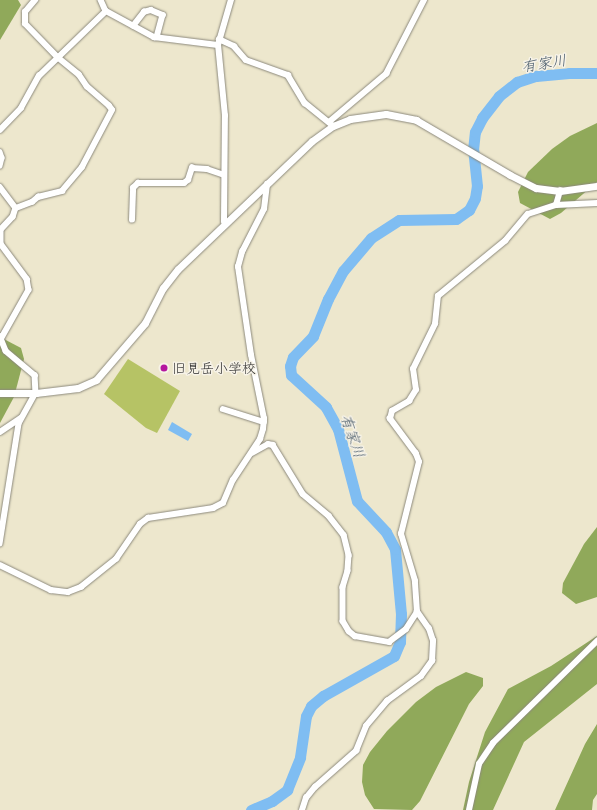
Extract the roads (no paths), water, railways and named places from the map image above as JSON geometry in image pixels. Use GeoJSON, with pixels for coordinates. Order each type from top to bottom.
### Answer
{"type":"FeatureCollection","features":[{"type":"Feature","properties":{"kind":"street"},"geometry":{"type":"LineString","coordinates":[[16,208],[29,204],[38,197],[62,191],[82,167],[112,110],[110,106],[87,87],[79,75],[58,58],[25,24],[25,12],[35,0]]}},
{"type":"Feature","properties":{"kind":"street"},"geometry":{"type":"LineString","coordinates":[[101,0],[106,11],[157,37],[219,42],[234,46],[246,60],[288,75],[305,103],[331,124]]}},
{"type":"Feature","properties":{"kind":"street"},"geometry":{"type":"LineString","coordinates":[[224,222],[224,116],[219,42],[231,0]]}},
{"type":"Feature","properties":{"kind":"street"},"geometry":{"type":"LineString","coordinates":[[0,393],[36,393],[78,388],[96,380],[145,323],[170,278],[224,222],[386,74],[424,0]]}},
{"type":"Feature","properties":{"kind":"street"},"geometry":{"type":"LineString","coordinates":[[133,26],[144,12],[151,10],[163,15],[157,37]]}},
{"type":"Feature","properties":{"kind":"street"},"geometry":{"type":"LineString","coordinates":[[0,130],[21,108],[39,76],[106,11]]}},
{"type":"Feature","properties":{"kind":"street"},"geometry":{"type":"LineString","coordinates":[[331,124],[361,116],[386,114],[416,120],[453,140],[510,175],[536,188],[560,191],[597,186]]}},
{"type":"Feature","properties":{"kind":"street"},"geometry":{"type":"LineString","coordinates":[[0,152],[2,158],[0,166]]}},
{"type":"Feature","properties":{"kind":"street"},"geometry":{"type":"LineString","coordinates":[[132,220],[133,188],[138,183],[184,183],[188,180],[192,168],[207,169],[224,175]]}},
{"type":"Feature","properties":{"kind":"street"},"geometry":{"type":"LineString","coordinates":[[0,564],[51,590],[62,593],[74,590],[116,559],[140,524],[148,518],[218,506],[252,454],[260,439],[264,422],[238,267],[242,252],[264,209],[267,183]]}},
{"type":"Feature","properties":{"kind":"street"},"geometry":{"type":"LineString","coordinates":[[0,188],[16,208]]}},
{"type":"Feature","properties":{"kind":"street"},"geometry":{"type":"LineString","coordinates":[[556,205],[560,191]]}},
{"type":"Feature","properties":{"kind":"street"},"geometry":{"type":"LineString","coordinates":[[302,810],[306,798],[315,787],[356,751],[366,726],[383,706],[422,676],[432,662],[433,641],[429,629],[417,612],[415,581],[401,534],[419,462],[416,454],[391,423],[390,415],[395,408],[409,400],[416,390],[413,369],[435,324],[438,296],[505,241],[528,214],[556,205],[597,203]]}},
{"type":"Feature","properties":{"kind":"street"},"geometry":{"type":"LineString","coordinates":[[0,544],[21,418],[36,393],[35,375],[6,351],[1,337],[30,290],[27,279],[1,244],[1,230],[13,217],[16,208]]}},
{"type":"Feature","properties":{"kind":"street"},"geometry":{"type":"LineString","coordinates":[[223,409],[264,422]]}},
{"type":"Feature","properties":{"kind":"street"},"geometry":{"type":"LineString","coordinates":[[0,432],[21,418]]}},
{"type":"Feature","properties":{"kind":"street"},"geometry":{"type":"LineString","coordinates":[[252,454],[268,444],[273,445],[303,494],[329,516],[344,535],[349,555],[343,587],[345,627],[355,636],[384,642],[394,639],[402,632],[417,612]]}},
{"type":"Feature","properties":{"kind":"street"},"geometry":{"type":"LineString","coordinates":[[469,810],[479,764],[493,743],[597,641]]}},
{"type":"Feature","properties":{"kind":"water"},"geometry":{"type":"Polygon","coordinates":[[[172,422],[192,434],[188,441],[168,430],[172,422]]]}},
{"type":"Feature","properties":{"kind":"waterway","name":"有家川"},"geometry":{"type":"LineString","coordinates":[[251,810],[272,801],[287,790],[300,757],[306,716],[311,706],[323,696],[394,656],[400,642],[401,614],[395,549],[386,532],[357,501],[338,429],[326,407],[291,375],[290,366],[293,357],[313,336],[328,299],[343,271],[371,238],[399,220],[456,219],[469,210],[475,198],[477,186],[473,150],[475,132],[482,118],[499,96],[517,82],[536,76],[569,73],[597,73]]}},
{"type":"Feature","properties":{"kind":"place","name":"旧見岳小学校"},"geometry":{"type":"Point","coordinates":[164,368]}}]}
